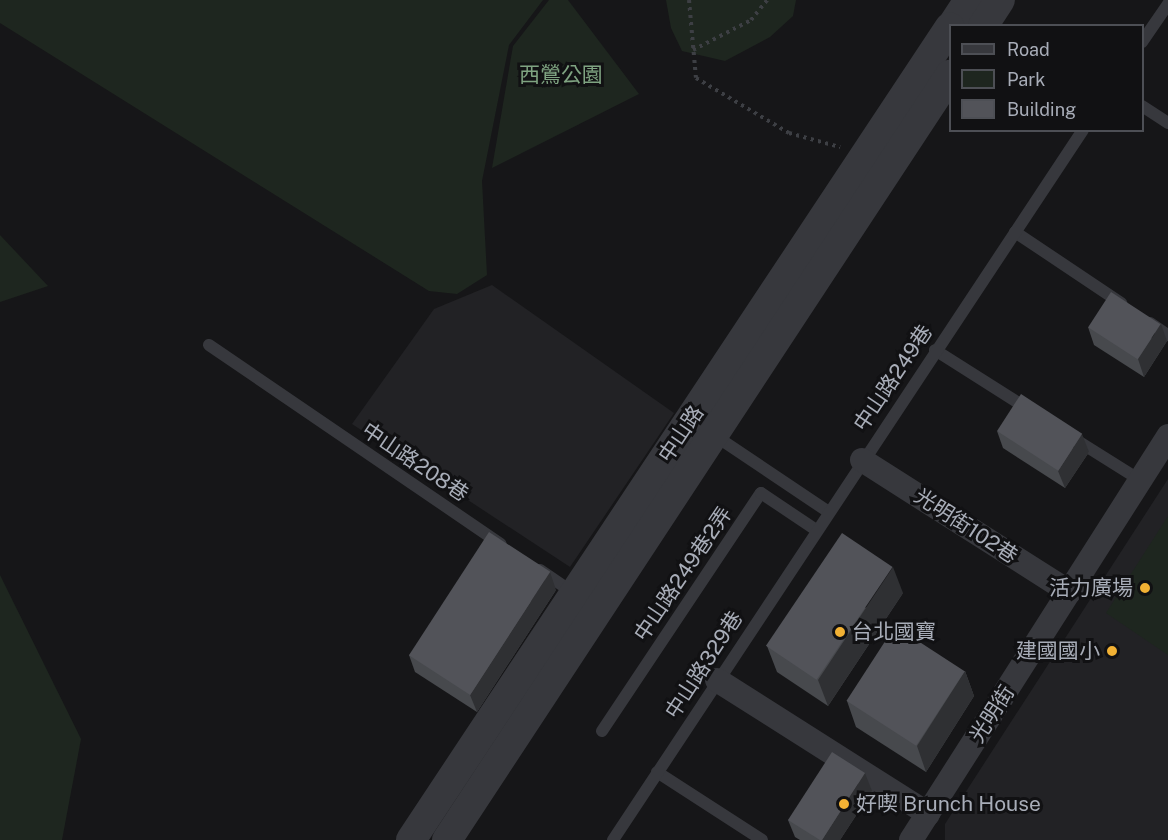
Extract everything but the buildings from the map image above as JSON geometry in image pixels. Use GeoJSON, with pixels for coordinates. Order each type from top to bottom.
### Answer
{"type":"FeatureCollection","features":[{"type":"Feature","properties":{"kind":"street","name":"中山路"},"geometry":{"type":"LineString","coordinates":[[952,24],[969,0]]}},
{"type":"Feature","properties":{"kind":"street"},"geometry":{"type":"LineString","coordinates":[[984,24],[1000,0]]}},
{"type":"Feature","properties":{"kind":"street","name":"中山路"},"geometry":{"type":"LineString","coordinates":[[447,840],[599,610],[702,427],[866,154],[949,29]]}},
{"type":"Feature","properties":{"kind":"street","name":"中山路"},"geometry":{"type":"LineString","coordinates":[[411,840],[574,594],[702,427],[949,78]]}},
{"type":"Feature","properties":{"kind":"street","name":"光明街"},"geometry":{"type":"LineString","coordinates":[[911,840],[1168,436]]}},
{"type":"Feature","properties":{"kind":"street","name":"光明街102巷"},"geometry":{"type":"LineString","coordinates":[[862,460],[1070,592]]}},
{"type":"Feature","properties":{"kind":"street"},"geometry":{"type":"LineString","coordinates":[[717,680],[928,814]]}},
{"type":"Feature","properties":{"kind":"lane"},"geometry":{"type":"LineString","coordinates":[[1144,40],[1168,4]]}},
{"type":"Feature","properties":{"kind":"lane"},"geometry":{"type":"LineString","coordinates":[[1144,107],[1168,123]]}},
{"type":"Feature","properties":{"kind":"lane","name":"中山路249巷"},"geometry":{"type":"LineString","coordinates":[[827,511],[1082,132]]}},
{"type":"Feature","properties":{"kind":"lane"},"geometry":{"type":"LineString","coordinates":[[1015,232],[1168,335]]}},
{"type":"Feature","properties":{"kind":"lane","name":"中山路208巷"},"geometry":{"type":"LineString","coordinates":[[209,345],[599,610]]}},
{"type":"Feature","properties":{"kind":"lane"},"geometry":{"type":"LineString","coordinates":[[936,350],[1043,418]]}},
{"type":"Feature","properties":{"kind":"lane"},"geometry":{"type":"LineString","coordinates":[[702,427],[827,511]]}},
{"type":"Feature","properties":{"kind":"lane"},"geometry":{"type":"LineString","coordinates":[[1062,431],[1140,480]]}},
{"type":"Feature","properties":{"kind":"lane","name":"中山路249巷2弄"},"geometry":{"type":"LineString","coordinates":[[602,731],[760,493],[816,530]]}},
{"type":"Feature","properties":{"kind":"lane","name":"中山路329巷"},"geometry":{"type":"LineString","coordinates":[[613,840],[827,511]]}},
{"type":"Feature","properties":{"kind":"lane"},"geometry":{"type":"LineString","coordinates":[[657,772],[762,840]]}},
{"type":"Feature","properties":{"kind":"path"},"geometry":{"type":"LineString","coordinates":[[689,0],[696,78],[789,133],[866,154]]}},
{"type":"Feature","properties":{"kind":"path"},"geometry":{"type":"LineString","coordinates":[[693,50],[751,20],[767,0]]}},
{"type":"Feature","properties":{"kind":"shaded area"},"geometry":{"type":"Polygon","coordinates":[[[492,285],[674,413],[570,567],[352,424],[434,309],[492,285]]]}},
{"type":"Feature","properties":{"kind":"shaded area","name":"建國國小"},"geometry":{"type":"Polygon","coordinates":[[[1168,479],[1168,840],[945,840],[945,824],[1168,479]]]}},
{"type":"Feature","properties":{"kind":"green space"},"geometry":{"type":"Polygon","coordinates":[[[0,0],[543,0],[509,45],[482,181],[487,275],[457,294],[429,291],[0,23],[0,0]]]}},
{"type":"Feature","properties":{"kind":"green space","name":"西鶯公園"},"geometry":{"type":"Polygon","coordinates":[[[549,0],[568,0],[639,94],[492,168],[513,46],[549,0]]]}},
{"type":"Feature","properties":{"kind":"green space"},"geometry":{"type":"Polygon","coordinates":[[[666,0],[796,0],[793,16],[770,37],[725,61],[682,51],[671,28],[666,0]]]}},
{"type":"Feature","properties":{"kind":"green space"},"geometry":{"type":"Polygon","coordinates":[[[0,235],[48,286],[0,302],[0,235]]]}},
{"type":"Feature","properties":{"kind":"green space","name":"活力廣場"},"geometry":{"type":"Polygon","coordinates":[[[1168,516],[1168,655],[1106,613],[1168,516]]]}},
{"type":"Feature","properties":{"kind":"green space"},"geometry":{"type":"Polygon","coordinates":[[[0,575],[81,739],[62,840],[0,840],[0,575]]]}},
{"type":"Feature","properties":{"kind":"place","name":"活力廣場"},"geometry":{"type":"Point","coordinates":[1145,588]}},
{"type":"Feature","properties":{"kind":"place","name":"台北國寶"},"geometry":{"type":"Point","coordinates":[840,632]}},
{"type":"Feature","properties":{"kind":"place","name":"建國國小"},"geometry":{"type":"Point","coordinates":[1112,651]}},
{"type":"Feature","properties":{"kind":"place","name":"好喫 Brunch House"},"geometry":{"type":"Point","coordinates":[844,804]}}]}
